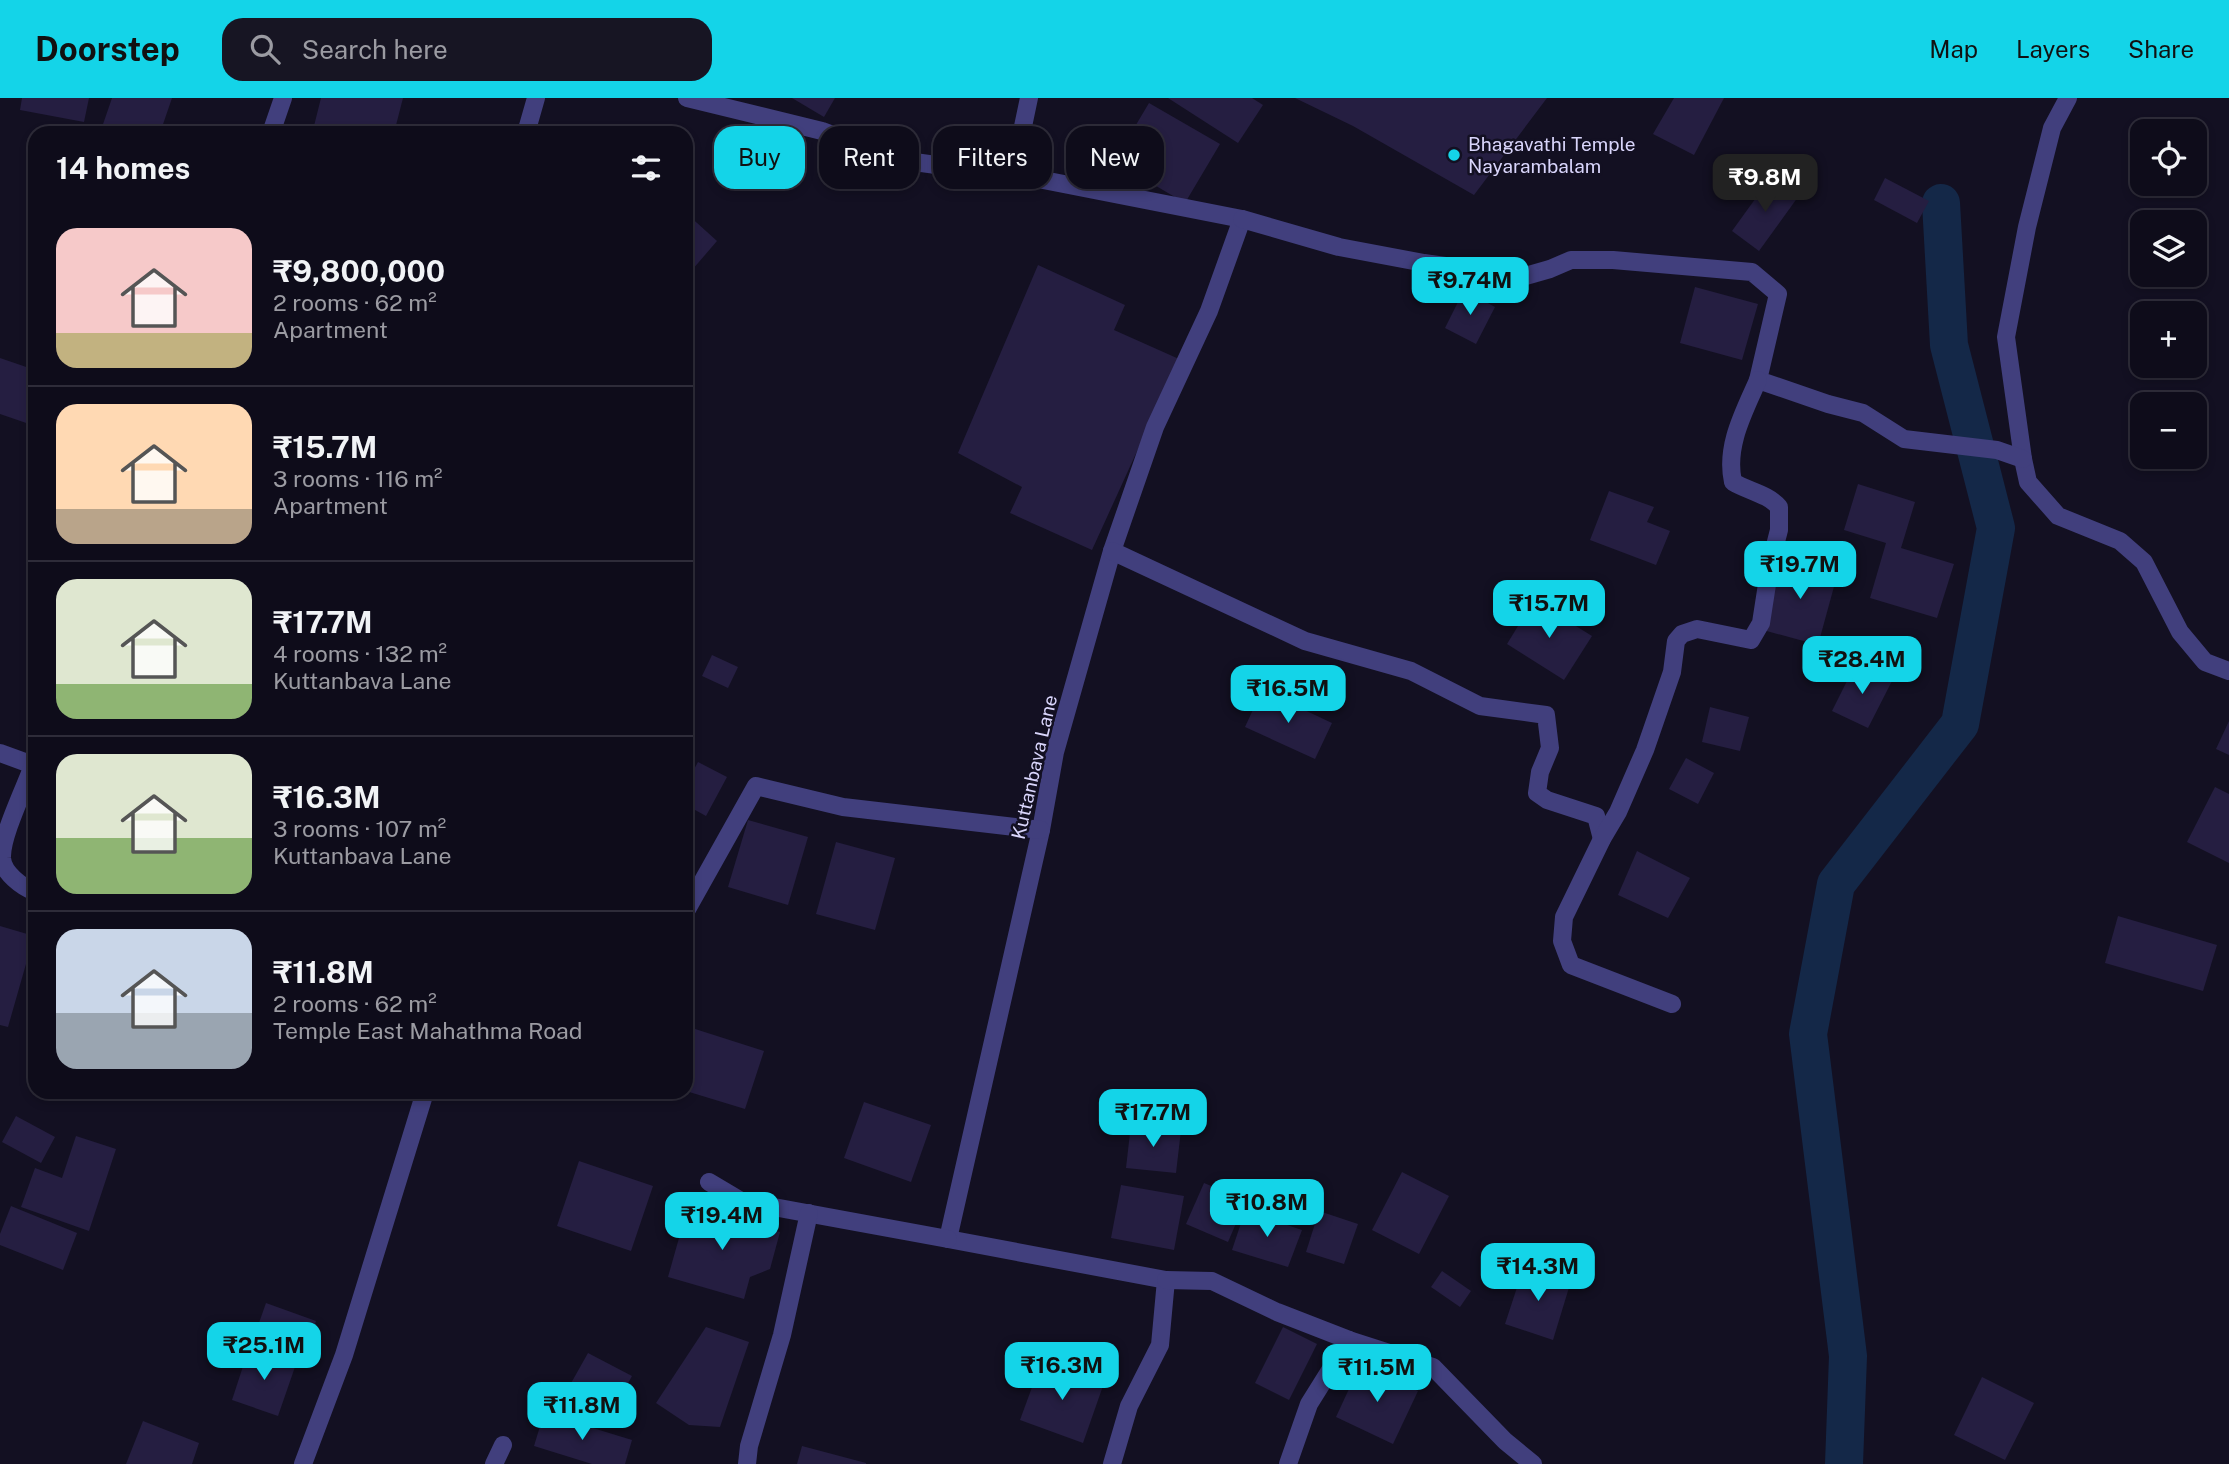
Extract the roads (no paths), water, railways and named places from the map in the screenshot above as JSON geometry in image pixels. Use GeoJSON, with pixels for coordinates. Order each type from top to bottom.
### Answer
{"type":"FeatureCollection","features":[{"type":"Feature","properties":{"kind":"street"},"geometry":{"type":"LineString","coordinates":[[273,126],[283,98]]}},
{"type":"Feature","properties":{"kind":"street"},"geometry":{"type":"LineString","coordinates":[[528,126],[536,98]]}},
{"type":"Feature","properties":{"kind":"street"},"geometry":{"type":"LineString","coordinates":[[687,98],[822,131],[900,160],[933,165]]}},
{"type":"Feature","properties":{"kind":"street"},"geometry":{"type":"LineString","coordinates":[[1023,126],[1029,98]]}},
{"type":"Feature","properties":{"kind":"street"},"geometry":{"type":"LineString","coordinates":[[2068,98],[2052,128],[2027,227],[2006,337],[2028,482],[2057,516],[2120,541],[2144,562],[2180,632],[2205,662],[2229,671]]}},
{"type":"Feature","properties":{"kind":"street"},"geometry":{"type":"LineString","coordinates":[[1052,182],[1242,219],[1339,247],[1424,263],[1522,277],[1571,260],[1613,260],[1752,272],[1778,294],[1758,380],[1738,428],[1730,470],[1733,482],[1746,490],[1772,499],[1779,506],[1779,530],[1770,565],[1761,623],[1751,640],[1697,629],[1682,634],[1676,641],[1672,672],[1657,717],[1619,811],[1602,839],[1564,917],[1562,941],[1571,965],[1672,1004]]}},
{"type":"Feature","properties":{"kind":"street","name":"Kuttanbava Lane"},"geometry":{"type":"LineString","coordinates":[[948,1239],[1041,830],[1055,752],[1112,551],[1155,427],[1209,311],[1242,219]]}},
{"type":"Feature","properties":{"kind":"street"},"geometry":{"type":"LineString","coordinates":[[1758,380],[1863,414],[1904,439],[1997,450],[2023,459]]}},
{"type":"Feature","properties":{"kind":"street"},"geometry":{"type":"LineString","coordinates":[[1112,551],[1305,641],[1411,671],[1480,706],[1546,715],[1550,748],[1540,772],[1537,793],[1546,800],[1596,817],[1602,839]]}},
{"type":"Feature","properties":{"kind":"street"},"geometry":{"type":"LineString","coordinates":[[0,753],[28,760]]}},
{"type":"Feature","properties":{"kind":"street"},"geometry":{"type":"LineString","coordinates":[[28,778],[8,831],[2,859],[9,873],[28,890]]}},
{"type":"Feature","properties":{"kind":"street"},"geometry":{"type":"LineString","coordinates":[[693,898],[756,786],[843,807],[1041,830]]}},
{"type":"Feature","properties":{"kind":"street"},"geometry":{"type":"LineString","coordinates":[[303,1464],[344,1355],[423,1099]]}},
{"type":"Feature","properties":{"kind":"street"},"geometry":{"type":"LineString","coordinates":[[709,1182],[741,1201],[1166,1280],[1212,1280],[1277,1312],[1349,1340],[1433,1367],[1505,1441],[1533,1464]]}},
{"type":"Feature","properties":{"kind":"street"},"geometry":{"type":"LineString","coordinates":[[747,1464],[749,1446],[782,1335],[809,1213]]}},
{"type":"Feature","properties":{"kind":"street"},"geometry":{"type":"LineString","coordinates":[[1112,1464],[1129,1406],[1160,1345],[1166,1280]]}},
{"type":"Feature","properties":{"kind":"street"},"geometry":{"type":"LineString","coordinates":[[1289,1464],[1309,1404],[1349,1340]]}},
{"type":"Feature","properties":{"kind":"street"},"geometry":{"type":"LineString","coordinates":[[494,1464],[503,1445]]}},
{"type":"Feature","properties":{"kind":"waterway"},"geometry":{"type":"LineString","coordinates":[[1844,1464],[1848,1356],[1808,1034],[1836,884],[1960,724],[1996,528],[1949,345],[1941,203]]}},
{"type":"Feature","properties":{"kind":"place","name":"Bhagavathi Temple Nayarambalam"},"geometry":{"type":"Point","coordinates":[1454,155]}}]}
